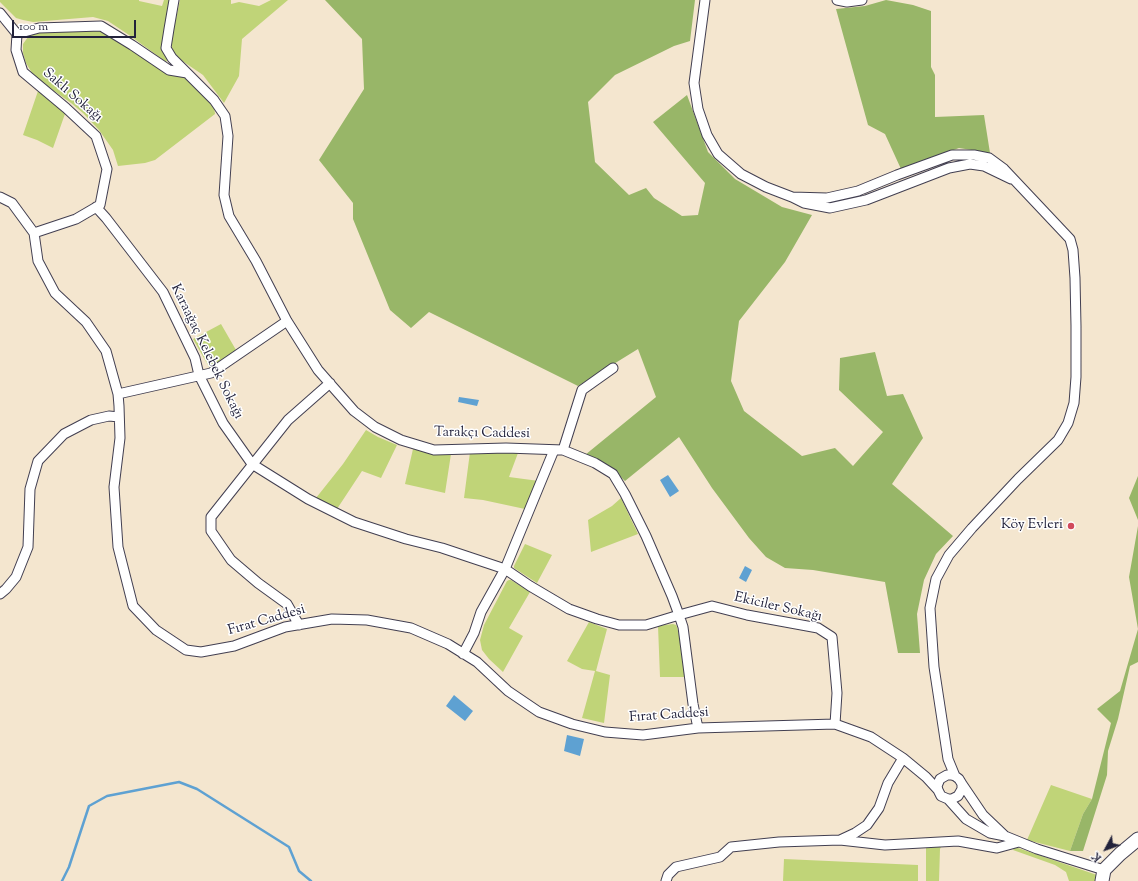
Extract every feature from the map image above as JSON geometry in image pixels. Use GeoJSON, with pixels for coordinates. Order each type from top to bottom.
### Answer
{"type":"FeatureCollection","features":[{"type":"Feature","properties":{"kind":"street","name":"Tarakçı Caddesi"},"geometry":{"type":"LineString","coordinates":[[174,0],[168,28],[166,48],[172,58],[214,100],[225,116],[228,136],[224,195],[229,216],[256,261],[287,321],[318,370],[354,411],[375,427],[401,440],[434,450],[506,448],[558,450],[595,463],[613,474],[646,536],[679,615],[698,728]]}},
{"type":"Feature","properties":{"kind":"street"},"geometry":{"type":"LineString","coordinates":[[705,0],[694,83],[698,110],[707,135],[718,154],[740,174],[766,187],[792,197],[827,198],[858,191],[952,155],[974,155],[989,158],[1004,169],[1070,239],[1073,250],[1076,278],[1076,326],[1074,403],[1068,423],[1058,440],[1018,479],[949,555],[936,579],[930,608],[934,668],[948,759],[955,776]]}},
{"type":"Feature","properties":{"kind":"street"},"geometry":{"type":"LineString","coordinates":[[837,0],[846,2],[862,0]]}},
{"type":"Feature","properties":{"kind":"street"},"geometry":{"type":"LineString","coordinates":[[0,13],[17,34],[39,28],[101,26],[169,70],[187,73]]}},
{"type":"Feature","properties":{"kind":"street","name":"Saklı Sokağı"},"geometry":{"type":"LineString","coordinates":[[17,34],[16,50],[23,72],[66,108],[96,136],[107,169],[100,205],[96,208]]}},
{"type":"Feature","properties":{"kind":"street","name":"Fırat Caddesi"},"geometry":{"type":"LineString","coordinates":[[0,197],[12,203],[34,234],[38,260],[55,293],[86,322],[106,351],[118,394],[120,438],[114,487],[118,547],[133,606],[156,630],[186,650],[201,652],[234,646],[286,627],[332,619],[368,620],[411,628],[448,644],[477,662],[508,691],[539,712],[572,724],[605,732],[643,735],[698,728],[835,724],[871,737],[903,758],[926,777],[938,790]]}},
{"type":"Feature","properties":{"kind":"street"},"geometry":{"type":"LineString","coordinates":[[34,234],[76,219],[96,208]]}},
{"type":"Feature","properties":{"kind":"street","name":"Karaağaç Kelebek Sokağı"},"geometry":{"type":"LineString","coordinates":[[96,208],[106,218],[163,292],[195,358],[200,375],[223,423],[252,464],[308,499],[354,522],[406,539],[442,548],[505,569]]}},
{"type":"Feature","properties":{"kind":"street"},"geometry":{"type":"LineString","coordinates":[[118,394],[211,373],[287,321]]}},
{"type":"Feature","properties":{"kind":"street"},"geometry":{"type":"LineString","coordinates":[[463,654],[474,633],[481,612],[505,569],[558,450],[582,390],[613,368]]}},
{"type":"Feature","properties":{"kind":"street"},"geometry":{"type":"LineString","coordinates":[[299,625],[287,604],[258,584],[231,560],[211,531],[211,517],[288,420],[330,383]]}},
{"type":"Feature","properties":{"kind":"street"},"geometry":{"type":"LineString","coordinates":[[0,594],[16,577],[28,547],[30,489],[38,461],[64,434],[91,420],[109,416],[119,417]]}},
{"type":"Feature","properties":{"kind":"street","name":"Ekiciler Sokağı"},"geometry":{"type":"LineString","coordinates":[[505,569],[569,609],[619,625],[646,625],[712,606],[747,615],[818,628],[832,638],[837,693],[835,724]]}},
{"type":"Feature","properties":{"kind":"street"},"geometry":{"type":"LineString","coordinates":[[840,840],[867,825],[879,808],[888,783],[903,758]]}},
{"type":"Feature","properties":{"kind":"street"},"geometry":{"type":"LineString","coordinates":[[948,759],[937,786],[941,796],[948,799],[966,819],[990,833],[1005,836],[1103,876],[1120,854],[1138,839]]}},
{"type":"Feature","properties":{"kind":"street"},"geometry":{"type":"LineString","coordinates":[[926,777],[941,778],[951,774],[960,779],[983,815],[1005,836]]}},
{"type":"Feature","properties":{"kind":"street"},"geometry":{"type":"LineString","coordinates":[[948,799],[958,796],[962,789],[962,784]]}},
{"type":"Feature","properties":{"kind":"street"},"geometry":{"type":"LineString","coordinates":[[666,881],[668,875],[676,868],[720,857],[731,848],[779,842],[840,840],[885,845],[958,841],[997,848],[1019,842]]}},
{"type":"Feature","properties":{"kind":"green space"},"geometry":{"type":"Polygon","coordinates":[[[0,0],[139,0],[162,6],[164,0],[172,0],[163,36],[168,59],[166,62],[108,21],[93,17],[33,22],[16,18],[0,2],[0,0]]]}},
{"type":"Feature","properties":{"kind":"green space"},"geometry":{"type":"Polygon","coordinates":[[[180,0],[231,0],[231,4],[239,2],[259,6],[271,0],[288,0],[242,39],[239,76],[224,103],[203,75],[175,56],[172,47],[172,37],[180,0]]]}},
{"type":"Feature","properties":{"kind":"green space"},"geometry":{"type":"Polygon","coordinates":[[[325,0],[695,0],[690,41],[674,46],[615,75],[588,102],[595,162],[629,195],[646,188],[654,198],[682,216],[698,215],[705,183],[653,122],[687,95],[708,152],[735,179],[782,207],[812,215],[785,262],[739,321],[731,381],[744,411],[802,456],[835,448],[853,466],[883,432],[839,390],[840,358],[875,352],[887,396],[903,394],[923,438],[892,484],[953,536],[936,554],[924,580],[917,614],[920,653],[898,653],[885,582],[813,570],[785,568],[766,557],[749,538],[712,488],[679,437],[625,481],[609,466],[585,455],[656,397],[638,349],[578,386],[429,312],[411,328],[390,310],[353,219],[353,203],[319,160],[364,89],[362,39],[325,0]]]}},
{"type":"Feature","properties":{"kind":"green space"},"geometry":{"type":"Polygon","coordinates":[[[886,0],[913,5],[931,11],[931,67],[935,75],[935,117],[984,115],[990,153],[959,148],[901,169],[885,134],[868,125],[836,9],[865,6],[886,0]]]}},
{"type":"Feature","properties":{"kind":"green space"},"geometry":{"type":"Polygon","coordinates":[[[100,29],[167,72],[186,78],[214,106],[215,114],[155,160],[145,163],[118,166],[113,150],[99,130],[83,113],[32,73],[26,63],[23,53],[23,44],[28,37],[36,33],[100,29]]]}},
{"type":"Feature","properties":{"kind":"green space"},"geometry":{"type":"Polygon","coordinates":[[[38,91],[66,111],[53,148],[23,135],[38,91]]]}},
{"type":"Feature","properties":{"kind":"green space"},"geometry":{"type":"Polygon","coordinates":[[[221,324],[236,350],[213,367],[209,367],[193,339],[221,324]]]}},
{"type":"Feature","properties":{"kind":"green space"},"geometry":{"type":"Polygon","coordinates":[[[366,430],[397,445],[381,478],[362,471],[337,509],[316,498],[343,464],[366,430]]]}},
{"type":"Feature","properties":{"kind":"green space"},"geometry":{"type":"Polygon","coordinates":[[[413,449],[430,453],[451,454],[445,493],[405,484],[413,449]]]}},
{"type":"Feature","properties":{"kind":"green space"},"geometry":{"type":"Polygon","coordinates":[[[470,452],[518,453],[509,477],[539,481],[525,509],[483,500],[464,498],[470,452]]]}},
{"type":"Feature","properties":{"kind":"green space"},"geometry":{"type":"Polygon","coordinates":[[[1138,476],[1138,520],[1129,498],[1138,476]]]}},
{"type":"Feature","properties":{"kind":"green space"},"geometry":{"type":"Polygon","coordinates":[[[621,498],[638,534],[591,552],[588,520],[612,506],[621,498]]]}},
{"type":"Feature","properties":{"kind":"green space"},"geometry":{"type":"Polygon","coordinates":[[[1138,526],[1138,629],[1129,577],[1138,526]]]}},
{"type":"Feature","properties":{"kind":"green space"},"geometry":{"type":"Polygon","coordinates":[[[525,544],[552,555],[537,583],[514,568],[525,544]]]}},
{"type":"Feature","properties":{"kind":"green space"},"geometry":{"type":"Polygon","coordinates":[[[509,580],[530,592],[509,628],[523,636],[503,672],[482,650],[480,640],[484,625],[507,581],[509,580]]]}},
{"type":"Feature","properties":{"kind":"green space"},"geometry":{"type":"Polygon","coordinates":[[[589,622],[607,629],[596,671],[610,675],[604,723],[582,718],[595,671],[582,669],[567,661],[589,622]]]}},
{"type":"Feature","properties":{"kind":"green space"},"geometry":{"type":"Polygon","coordinates":[[[673,624],[677,627],[680,639],[686,677],[660,677],[658,626],[673,624]]]}},
{"type":"Feature","properties":{"kind":"green space"},"geometry":{"type":"Polygon","coordinates":[[[1138,629],[1138,662],[1130,666],[1118,719],[1108,751],[1107,775],[1083,851],[1070,851],[1083,814],[1092,799],[1111,723],[1097,709],[1120,691],[1138,629]]]}},
{"type":"Feature","properties":{"kind":"green space"},"geometry":{"type":"Polygon","coordinates":[[[1051,785],[1092,799],[1083,814],[1070,851],[1027,840],[1051,785]]]}},
{"type":"Feature","properties":{"kind":"green space"},"geometry":{"type":"Polygon","coordinates":[[[929,845],[941,847],[939,881],[926,881],[926,847],[929,845]]]}},
{"type":"Feature","properties":{"kind":"green space"},"geometry":{"type":"Polygon","coordinates":[[[1015,847],[1097,875],[1096,881],[1069,881],[1066,872],[1055,865],[1013,850],[1015,847]]]}},
{"type":"Feature","properties":{"kind":"green space"},"geometry":{"type":"Polygon","coordinates":[[[784,859],[918,865],[918,881],[783,881],[784,859]]]}},
{"type":"Feature","properties":{"kind":"water"},"geometry":{"type":"Polygon","coordinates":[[[459,397],[479,400],[477,406],[458,402],[459,397]]]}},
{"type":"Feature","properties":{"kind":"water"},"geometry":{"type":"Polygon","coordinates":[[[668,475],[679,491],[670,497],[660,480],[668,475]]]}},
{"type":"Feature","properties":{"kind":"water"},"geometry":{"type":"Polygon","coordinates":[[[745,566],[752,570],[746,582],[739,578],[745,566]]]}},
{"type":"Feature","properties":{"kind":"water"},"geometry":{"type":"Polygon","coordinates":[[[454,695],[473,711],[465,721],[446,706],[454,695]]]}},
{"type":"Feature","properties":{"kind":"water"},"geometry":{"type":"Polygon","coordinates":[[[567,735],[584,739],[580,756],[564,751],[567,735]]]}},
{"type":"Feature","properties":{"kind":"waterway"},"geometry":{"type":"LineString","coordinates":[[62,881],[69,867],[89,806],[107,796],[179,782],[197,789],[289,847],[299,871],[311,881]]}},
{"type":"Feature","properties":{"kind":"place","name":"Köy Evleri"},"geometry":{"type":"Point","coordinates":[1071,526]}}]}
